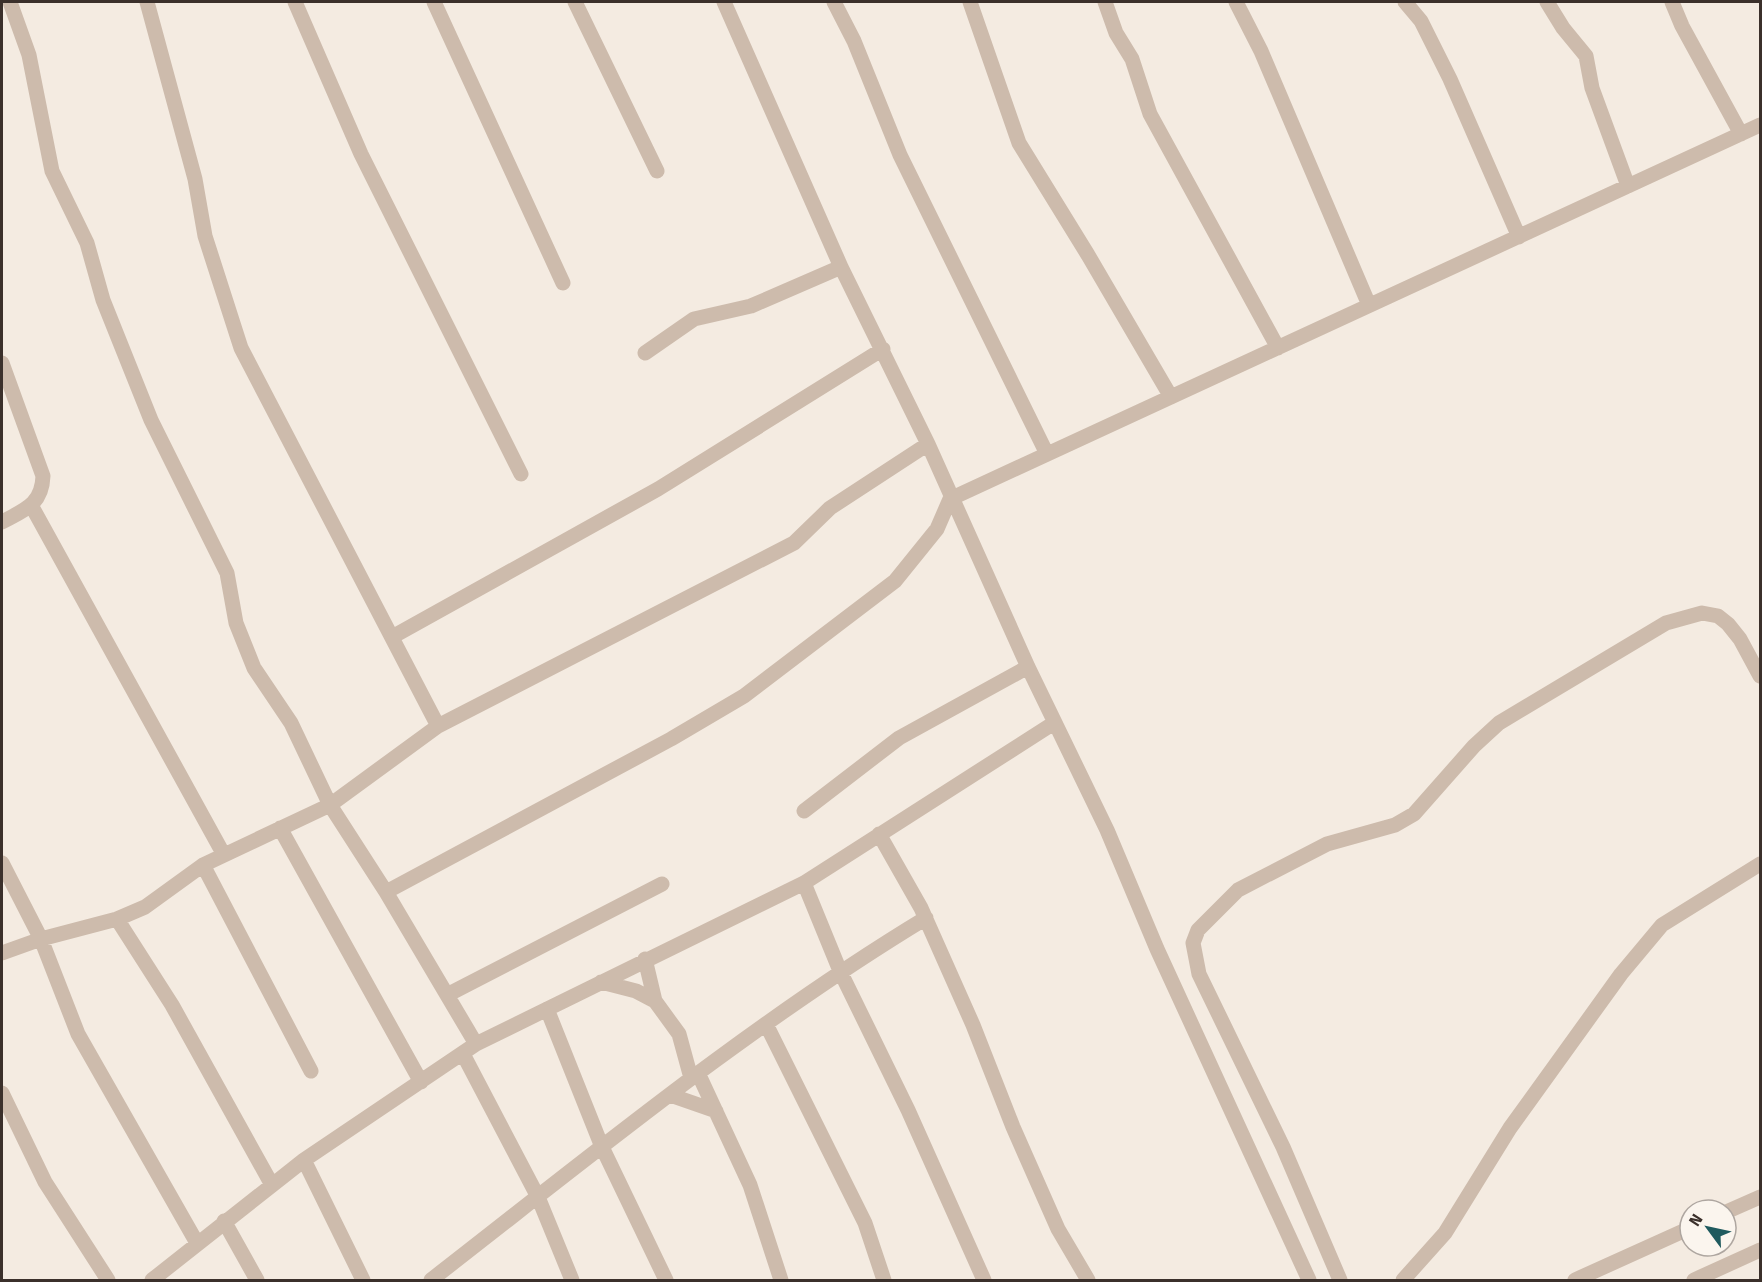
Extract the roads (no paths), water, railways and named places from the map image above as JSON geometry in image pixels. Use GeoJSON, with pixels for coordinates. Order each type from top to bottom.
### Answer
{"type":"FeatureCollection","features":[{"type":"Feature","properties":{"kind":"street"},"geometry":{"type":"LineString","coordinates":[[10,2],[29,55],[52,171],[87,243],[103,300],[151,420],[227,573],[236,623],[254,668],[291,723],[330,805],[386,892],[476,1044]]}},
{"type":"Feature","properties":{"kind":"street"},"geometry":{"type":"LineString","coordinates":[[147,2],[195,179],[205,236],[241,348],[438,726]]}},
{"type":"Feature","properties":{"kind":"street"},"geometry":{"type":"LineString","coordinates":[[295,2],[361,154],[521,474]]}},
{"type":"Feature","properties":{"kind":"street"},"geometry":{"type":"LineString","coordinates":[[434,2],[563,283]]}},
{"type":"Feature","properties":{"kind":"street"},"geometry":{"type":"LineString","coordinates":[[575,2],[657,171]]}},
{"type":"Feature","properties":{"kind":"street"},"geometry":{"type":"LineString","coordinates":[[724,2],[841,267],[928,444],[1028,667],[1107,830],[1157,949],[1309,1281]]}},
{"type":"Feature","properties":{"kind":"street"},"geometry":{"type":"LineString","coordinates":[[834,2],[854,40],[900,154],[1047,454]]}},
{"type":"Feature","properties":{"kind":"street"},"geometry":{"type":"LineString","coordinates":[[970,2],[1019,143],[1171,397]]}},
{"type":"Feature","properties":{"kind":"street"},"geometry":{"type":"LineString","coordinates":[[1106,2],[1116,33],[1132,58],[1150,114],[1278,348]]}},
{"type":"Feature","properties":{"kind":"street"},"geometry":{"type":"LineString","coordinates":[[1236,2],[1262,51],[1369,305]]}},
{"type":"Feature","properties":{"kind":"street"},"geometry":{"type":"LineString","coordinates":[[1405,2],[1418,16],[1450,79],[1519,237]]}},
{"type":"Feature","properties":{"kind":"street"},"geometry":{"type":"LineString","coordinates":[[1547,2],[1563,28],[1586,56],[1592,88],[1628,186]]}},
{"type":"Feature","properties":{"kind":"street"},"geometry":{"type":"LineString","coordinates":[[1672,2],[1682,26],[1741,134]]}},
{"type":"Feature","properties":{"kind":"street"},"geometry":{"type":"LineString","coordinates":[[386,892],[671,739],[744,696],[895,581],[937,530],[951,499],[1761,125]]}},
{"type":"Feature","properties":{"kind":"street"},"geometry":{"type":"LineString","coordinates":[[645,353],[694,318],[751,306],[841,267]]}},
{"type":"Feature","properties":{"kind":"street"},"geometry":{"type":"LineString","coordinates":[[392,637],[658,489],[883,349]]}},
{"type":"Feature","properties":{"kind":"street"},"geometry":{"type":"LineString","coordinates":[[2,363],[43,476],[43,490],[32,505],[2,522]]}},
{"type":"Feature","properties":{"kind":"street"},"geometry":{"type":"LineString","coordinates":[[2,953],[40,939],[117,919],[145,907],[203,865],[330,805],[438,726],[766,555],[780,550],[808,531],[830,508],[928,444]]}},
{"type":"Feature","properties":{"kind":"street"},"geometry":{"type":"LineString","coordinates":[[32,505],[224,855]]}},
{"type":"Feature","properties":{"kind":"street"},"geometry":{"type":"LineString","coordinates":[[1340,1281],[1283,1147],[1199,974],[1193,944],[1198,930],[1238,890],[1254,881],[1327,844],[1395,825],[1414,814],[1473,746],[1499,723],[1666,623],[1702,613],[1718,616],[1740,639],[1761,676]]}},
{"type":"Feature","properties":{"kind":"street"},"geometry":{"type":"LineString","coordinates":[[804,811],[898,738],[1028,667]]}},
{"type":"Feature","properties":{"kind":"street"},"geometry":{"type":"LineString","coordinates":[[153,1280],[224,1221],[304,1160],[476,1044],[804,883],[1054,723]]}},
{"type":"Feature","properties":{"kind":"street"},"geometry":{"type":"LineString","coordinates":[[280,828],[421,1082]]}},
{"type":"Feature","properties":{"kind":"street"},"geometry":{"type":"LineString","coordinates":[[879,834],[926,918],[974,1025],[1012,1127],[1053,1219],[1088,1281]]}},
{"type":"Feature","properties":{"kind":"street"},"geometry":{"type":"LineString","coordinates":[[2,863],[40,939],[78,1034],[197,1243]]}},
{"type":"Feature","properties":{"kind":"street"},"geometry":{"type":"LineString","coordinates":[[1402,1281],[1445,1233],[1510,1128],[1621,974],[1662,926],[1761,864]]}},
{"type":"Feature","properties":{"kind":"street"},"geometry":{"type":"LineString","coordinates":[[203,865],[311,1071]]}},
{"type":"Feature","properties":{"kind":"street"},"geometry":{"type":"LineString","coordinates":[[804,883],[840,971],[908,1110],[984,1281]]}},
{"type":"Feature","properties":{"kind":"street"},"geometry":{"type":"LineString","coordinates":[[447,995],[662,884]]}},
{"type":"Feature","properties":{"kind":"street"},"geometry":{"type":"LineString","coordinates":[[431,1281],[452,1274],[537,1197],[694,1076],[840,971],[926,918]]}},
{"type":"Feature","properties":{"kind":"street"},"geometry":{"type":"LineString","coordinates":[[117,919],[172,1005],[272,1185]]}},
{"type":"Feature","properties":{"kind":"street"},"geometry":{"type":"LineString","coordinates":[[645,960],[655,1001],[679,1034],[694,1076],[716,1111],[750,1185],[781,1281]]}},
{"type":"Feature","properties":{"kind":"street"},"geometry":{"type":"LineString","coordinates":[[601,982],[636,991],[655,1001]]}},
{"type":"Feature","properties":{"kind":"street"},"geometry":{"type":"LineString","coordinates":[[547,1009],[602,1147],[666,1281]]}},
{"type":"Feature","properties":{"kind":"street"},"geometry":{"type":"LineString","coordinates":[[766,1024],[865,1223],[884,1281]]}},
{"type":"Feature","properties":{"kind":"street"},"geometry":{"type":"LineString","coordinates":[[463,1054],[537,1197],[572,1281]]}},
{"type":"Feature","properties":{"kind":"street"},"geometry":{"type":"LineString","coordinates":[[2,1093],[45,1182],[108,1281]]}},
{"type":"Feature","properties":{"kind":"street"},"geometry":{"type":"LineString","coordinates":[[670,1095],[716,1111]]}},
{"type":"Feature","properties":{"kind":"street"},"geometry":{"type":"LineString","coordinates":[[304,1160],[363,1281]]}},
{"type":"Feature","properties":{"kind":"street"},"geometry":{"type":"LineString","coordinates":[[1738,1207],[1761,1197]]}},
{"type":"Feature","properties":{"kind":"street"},"geometry":{"type":"LineString","coordinates":[[224,1221],[257,1281]]}},
{"type":"Feature","properties":{"kind":"street"},"geometry":{"type":"LineString","coordinates":[[1575,1281],[1678,1234]]}},
{"type":"Feature","properties":{"kind":"street"},"geometry":{"type":"LineString","coordinates":[[1694,1281],[1761,1251]]}}]}
